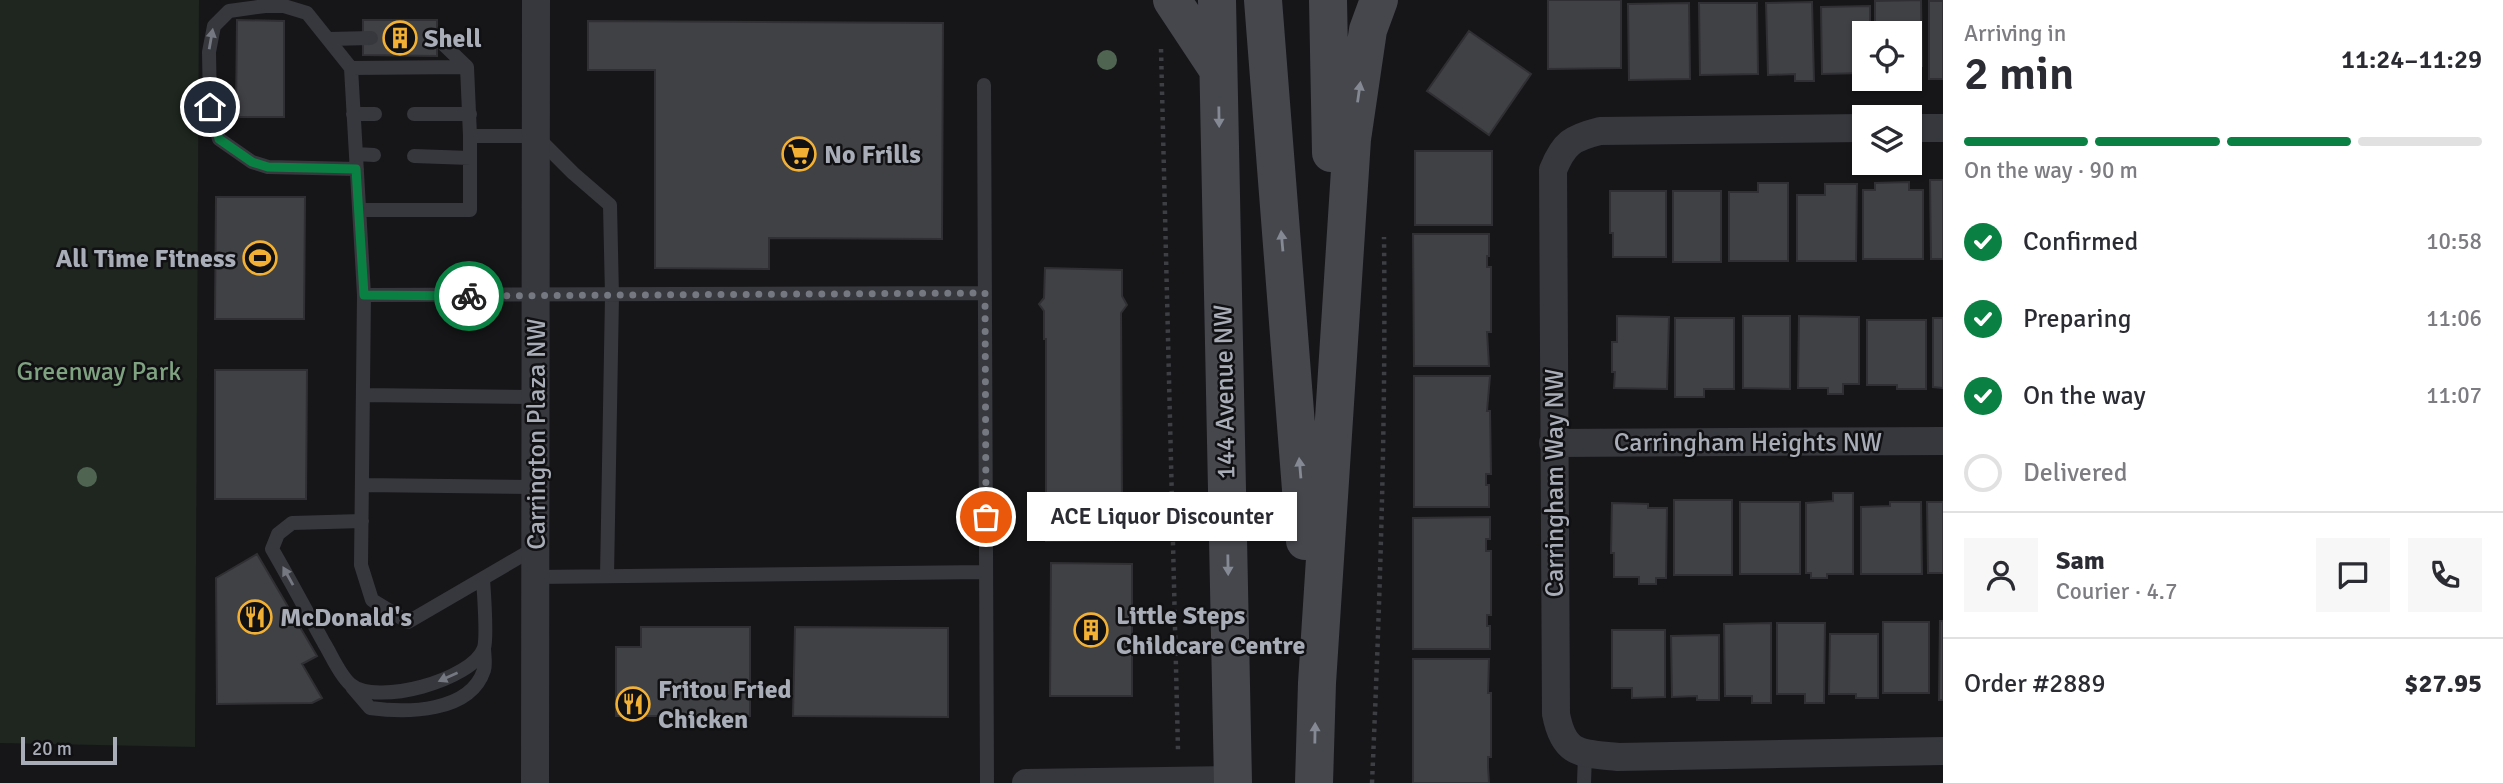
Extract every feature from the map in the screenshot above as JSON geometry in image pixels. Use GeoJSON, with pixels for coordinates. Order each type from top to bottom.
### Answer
{"type":"FeatureCollection","features":[{"type":"Feature","properties":{"kind":"main road"},"geometry":{"type":"LineString","coordinates":[[1172,0],[1218,69]]}},
{"type":"Feature","properties":{"kind":"main road","name":"144 Avenue NW"},"geometry":{"type":"LineString","coordinates":[[1217,0],[1233,781]]}},
{"type":"Feature","properties":{"kind":"main road"},"geometry":{"type":"LineString","coordinates":[[1263,0],[1317,683]]}},
{"type":"Feature","properties":{"kind":"main road"},"geometry":{"type":"LineString","coordinates":[[1328,0],[1331,64],[1331,453]]}},
{"type":"Feature","properties":{"kind":"main road"},"geometry":{"type":"LineString","coordinates":[[1314,783],[1317,683],[1352,139],[1368,30],[1379,0]]}},
{"type":"Feature","properties":{"kind":"street","name":"Carrington Plaza NW"},"geometry":{"type":"LineString","coordinates":[[535,783],[536,0]]}},
{"type":"Feature","properties":{"kind":"street","name":"Carringham Way NW"},"geometry":{"type":"LineString","coordinates":[[1585,754],[1574,750],[1560,734],[1556,714],[1553,170],[1560,154],[1577,137],[1600,131],[1852,128]]}},
{"type":"Feature","properties":{"kind":"street"},"geometry":{"type":"LineString","coordinates":[[1922,128],[1943,128]]}},
{"type":"Feature","properties":{"kind":"street","name":"Carringham Heights NW"},"geometry":{"type":"LineString","coordinates":[[1553,443],[1943,441]]}},
{"type":"Feature","properties":{"kind":"street"},"geometry":{"type":"LineString","coordinates":[[1585,754],[1618,757],[1943,751]]}},
{"type":"Feature","properties":{"kind":"street"},"geometry":{"type":"LineString","coordinates":[[1026,783],[1233,781]]}},
{"type":"Feature","properties":{"kind":"lane"},"geometry":{"type":"LineString","coordinates":[[374,155],[356,162],[268,167],[252,162],[219,139],[210,107],[209,52],[214,26],[229,11],[284,6],[307,13],[351,68],[353,114],[356,162],[359,210],[364,295],[361,565],[372,600],[408,622],[535,548]]}},
{"type":"Feature","properties":{"kind":"lane"},"geometry":{"type":"LineString","coordinates":[[329,39],[371,38]]}},
{"type":"Feature","properties":{"kind":"lane"},"geometry":{"type":"LineString","coordinates":[[359,210],[470,210],[467,67],[440,41]]}},
{"type":"Feature","properties":{"kind":"lane"},"geometry":{"type":"LineString","coordinates":[[351,68],[467,67]]}},
{"type":"Feature","properties":{"kind":"lane"},"geometry":{"type":"LineString","coordinates":[[984,85],[987,783]]}},
{"type":"Feature","properties":{"kind":"lane"},"geometry":{"type":"LineString","coordinates":[[353,114],[375,114]]}},
{"type":"Feature","properties":{"kind":"lane"},"geometry":{"type":"LineString","coordinates":[[414,114],[470,114]]}},
{"type":"Feature","properties":{"kind":"lane"},"geometry":{"type":"LineString","coordinates":[[470,136],[536,136],[610,205],[612,296],[607,576]]}},
{"type":"Feature","properties":{"kind":"lane"},"geometry":{"type":"LineString","coordinates":[[414,156],[470,158]]}},
{"type":"Feature","properties":{"kind":"lane"},"geometry":{"type":"LineString","coordinates":[[364,295],[985,293]]}},
{"type":"Feature","properties":{"kind":"lane"},"geometry":{"type":"LineString","coordinates":[[363,396],[535,397]]}},
{"type":"Feature","properties":{"kind":"lane"},"geometry":{"type":"LineString","coordinates":[[362,485],[535,487]]}},
{"type":"Feature","properties":{"kind":"lane"},"geometry":{"type":"LineString","coordinates":[[362,521],[292,523],[278,534],[272,549],[337,665],[370,708],[398,712],[448,704],[474,688],[485,669],[483,579]]}},
{"type":"Feature","properties":{"kind":"lane"},"geometry":{"type":"LineString","coordinates":[[535,577],[986,572]]}},
{"type":"Feature","properties":{"kind":"lane"},"geometry":{"type":"LineString","coordinates":[[351,685],[373,694],[396,692],[442,681],[473,665],[484,648]]}},
{"type":"Feature","properties":{"kind":"lane"},"geometry":{"type":"LineString","coordinates":[[1584,783],[1585,754]]}},
{"type":"Feature","properties":{"kind":"path"},"geometry":{"type":"LineString","coordinates":[[1160,41],[1173,486],[1178,781]]}},
{"type":"Feature","properties":{"kind":"path"},"geometry":{"type":"LineString","coordinates":[[1372,783],[1386,383],[1384,235]]}},
{"type":"Feature","properties":{"kind":"green space","name":"Greenway Park"},"geometry":{"type":"Polygon","coordinates":[[[0,0],[199,0],[195,747],[0,743],[0,0]]]}},
{"type":"Feature","properties":{"kind":"building"},"geometry":{"type":"Polygon","coordinates":[[[1548,0],[1621,0],[1621,68],[1548,69],[1548,0]]]}},
{"type":"Feature","properties":{"kind":"building"},"geometry":{"type":"Polygon","coordinates":[[[1921,0],[1921,21],[1875,21],[1875,1],[1921,0]]]}},
{"type":"Feature","properties":{"kind":"building"},"geometry":{"type":"Polygon","coordinates":[[[1929,1],[1943,1],[1943,79],[1929,79],[1929,1]]]}},
{"type":"Feature","properties":{"kind":"building"},"geometry":{"type":"Polygon","coordinates":[[[1812,2],[1814,81],[1795,81],[1795,74],[1768,75],[1766,3],[1812,2]]]}},
{"type":"Feature","properties":{"kind":"building"},"geometry":{"type":"Polygon","coordinates":[[[1689,3],[1690,79],[1629,80],[1628,4],[1689,3]]]}},
{"type":"Feature","properties":{"kind":"building"},"geometry":{"type":"Polygon","coordinates":[[[1699,3],[1757,3],[1758,74],[1700,75],[1699,3]]]}},
{"type":"Feature","properties":{"kind":"building"},"geometry":{"type":"Polygon","coordinates":[[[1870,6],[1870,21],[1852,21],[1852,73],[1822,74],[1821,7],[1870,6]]]}},
{"type":"Feature","properties":{"kind":"building"},"geometry":{"type":"Polygon","coordinates":[[[237,20],[284,21],[284,117],[236,117],[237,20]]]}},
{"type":"Feature","properties":{"kind":"building","name":"Shell"},"geometry":{"type":"Polygon","coordinates":[[[363,20],[437,20],[437,56],[363,55],[363,20]]]}},
{"type":"Feature","properties":{"kind":"building","name":"No Frills"},"geometry":{"type":"Polygon","coordinates":[[[588,21],[943,23],[942,239],[769,238],[769,269],[655,268],[655,70],[588,70],[588,21]]]}},
{"type":"Feature","properties":{"kind":"building"},"geometry":{"type":"Polygon","coordinates":[[[1469,31],[1531,74],[1489,135],[1427,91],[1469,31]]]}},
{"type":"Feature","properties":{"kind":"building"},"geometry":{"type":"Polygon","coordinates":[[[1415,151],[1492,151],[1492,225],[1415,225],[1415,151]]]}},
{"type":"Feature","properties":{"kind":"building"},"geometry":{"type":"Polygon","coordinates":[[[1930,180],[1943,180],[1943,259],[1931,259],[1930,180]]]}},
{"type":"Feature","properties":{"kind":"building"},"geometry":{"type":"Polygon","coordinates":[[[1909,182],[1909,190],[1923,190],[1923,259],[1863,259],[1863,190],[1875,190],[1875,183],[1909,182]]]}},
{"type":"Feature","properties":{"kind":"building"},"geometry":{"type":"Polygon","coordinates":[[[1758,183],[1788,183],[1788,261],[1729,261],[1729,192],[1758,192],[1758,183]]]}},
{"type":"Feature","properties":{"kind":"building"},"geometry":{"type":"Polygon","coordinates":[[[1825,184],[1857,184],[1856,261],[1797,261],[1797,195],[1825,195],[1825,184]]]}},
{"type":"Feature","properties":{"kind":"building"},"geometry":{"type":"Polygon","coordinates":[[[1610,191],[1666,191],[1666,257],[1613,257],[1610,191]]]}},
{"type":"Feature","properties":{"kind":"building"},"geometry":{"type":"Polygon","coordinates":[[[1673,191],[1721,191],[1721,262],[1673,262],[1673,191]]]}},
{"type":"Feature","properties":{"kind":"building","name":"All Time Fitness"},"geometry":{"type":"Polygon","coordinates":[[[216,197],[305,197],[304,319],[215,319],[216,197]]]}},
{"type":"Feature","properties":{"kind":"building"},"geometry":{"type":"Polygon","coordinates":[[[1413,234],[1489,234],[1489,366],[1414,366],[1413,234]]]}},
{"type":"Feature","properties":{"kind":"building"},"geometry":{"type":"Polygon","coordinates":[[[1045,268],[1122,270],[1122,296],[1127,305],[1121,313],[1122,503],[1131,503],[1131,525],[1122,525],[1122,540],[1046,541],[1046,339],[1044,311],[1039,304],[1044,298],[1045,268]]]}},
{"type":"Feature","properties":{"kind":"building"},"geometry":{"type":"Polygon","coordinates":[[[1617,316],[1669,317],[1667,389],[1614,388],[1612,342],[1617,342],[1617,316]]]}},
{"type":"Feature","properties":{"kind":"building"},"geometry":{"type":"Polygon","coordinates":[[[1743,316],[1790,316],[1790,389],[1743,388],[1743,316]]]}},
{"type":"Feature","properties":{"kind":"building"},"geometry":{"type":"Polygon","coordinates":[[[1799,316],[1859,317],[1859,384],[1843,384],[1843,394],[1828,394],[1828,388],[1798,388],[1799,316]]]}},
{"type":"Feature","properties":{"kind":"building"},"geometry":{"type":"Polygon","coordinates":[[[1675,318],[1734,318],[1734,389],[1704,389],[1704,397],[1675,397],[1675,318]]]}},
{"type":"Feature","properties":{"kind":"building"},"geometry":{"type":"Polygon","coordinates":[[[1933,318],[1943,318],[1943,388],[1933,387],[1933,318]]]}},
{"type":"Feature","properties":{"kind":"building"},"geometry":{"type":"Polygon","coordinates":[[[1867,320],[1926,320],[1926,389],[1867,385],[1867,320]]]}},
{"type":"Feature","properties":{"kind":"building"},"geometry":{"type":"Polygon","coordinates":[[[215,370],[307,370],[306,499],[215,499],[215,370]]]}},
{"type":"Feature","properties":{"kind":"building"},"geometry":{"type":"Polygon","coordinates":[[[1414,376],[1490,376],[1487,411],[1490,411],[1491,474],[1486,474],[1489,507],[1414,507],[1414,376]]]}},
{"type":"Feature","properties":{"kind":"building"},"geometry":{"type":"Polygon","coordinates":[[[1833,493],[1853,493],[1853,574],[1827,574],[1827,578],[1811,578],[1811,573],[1806,573],[1806,503],[1833,501],[1833,493]]]}},
{"type":"Feature","properties":{"kind":"building"},"geometry":{"type":"Polygon","coordinates":[[[1674,500],[1732,500],[1732,575],[1674,575],[1674,500]]]}},
{"type":"Feature","properties":{"kind":"building"},"geometry":{"type":"Polygon","coordinates":[[[1740,502],[1800,502],[1800,574],[1740,574],[1740,502]]]}},
{"type":"Feature","properties":{"kind":"building"},"geometry":{"type":"Polygon","coordinates":[[[1890,502],[1921,502],[1922,574],[1861,574],[1861,507],[1890,506],[1890,502]]]}},
{"type":"Feature","properties":{"kind":"building"},"geometry":{"type":"Polygon","coordinates":[[[1927,502],[1943,502],[1943,573],[1928,573],[1927,502]]]}},
{"type":"Feature","properties":{"kind":"building"},"geometry":{"type":"Polygon","coordinates":[[[1612,503],[1648,504],[1648,508],[1667,508],[1666,578],[1656,578],[1656,584],[1639,584],[1639,577],[1614,577],[1614,553],[1611,553],[1612,503]]]}},
{"type":"Feature","properties":{"kind":"building"},"geometry":{"type":"Polygon","coordinates":[[[1490,517],[1490,539],[1486,539],[1486,551],[1491,551],[1491,615],[1487,615],[1490,649],[1413,649],[1413,518],[1490,517]]]}},
{"type":"Feature","properties":{"kind":"building","name":"McDonald's"},"geometry":{"type":"Polygon","coordinates":[[[257,554],[317,656],[302,664],[322,698],[312,703],[217,704],[216,578],[257,554]]]}},
{"type":"Feature","properties":{"kind":"building","name":"Little Steps Childcare Centre"},"geometry":{"type":"Polygon","coordinates":[[[1051,563],[1132,564],[1132,696],[1050,696],[1051,563]]]}},
{"type":"Feature","properties":{"kind":"building"},"geometry":{"type":"Polygon","coordinates":[[[1940,621],[1943,621],[1943,700],[1939,700],[1940,621]]]}},
{"type":"Feature","properties":{"kind":"building"},"geometry":{"type":"Polygon","coordinates":[[[1883,622],[1929,622],[1929,693],[1883,693],[1883,622]]]}},
{"type":"Feature","properties":{"kind":"building"},"geometry":{"type":"Polygon","coordinates":[[[1771,623],[1771,703],[1752,703],[1752,696],[1725,696],[1724,624],[1771,623]]]}},
{"type":"Feature","properties":{"kind":"building"},"geometry":{"type":"Polygon","coordinates":[[[1777,623],[1825,623],[1824,703],[1805,703],[1805,694],[1777,694],[1777,623]]]}},
{"type":"Feature","properties":{"kind":"building"},"geometry":{"type":"Polygon","coordinates":[[[641,627],[750,627],[750,716],[616,716],[616,647],[641,647],[641,627]]]}},
{"type":"Feature","properties":{"kind":"building"},"geometry":{"type":"Polygon","coordinates":[[[795,627],[948,628],[948,717],[793,716],[795,627]]]}},
{"type":"Feature","properties":{"kind":"building"},"geometry":{"type":"Polygon","coordinates":[[[1612,630],[1665,630],[1665,697],[1632,698],[1632,688],[1612,688],[1612,630]]]}},
{"type":"Feature","properties":{"kind":"building"},"geometry":{"type":"Polygon","coordinates":[[[1830,634],[1878,634],[1878,698],[1856,698],[1856,694],[1829,694],[1830,634]]]}},
{"type":"Feature","properties":{"kind":"building"},"geometry":{"type":"Polygon","coordinates":[[[1719,635],[1719,700],[1697,700],[1697,696],[1672,697],[1671,636],[1719,635]]]}},
{"type":"Feature","properties":{"kind":"building"},"geometry":{"type":"Polygon","coordinates":[[[1413,659],[1489,659],[1489,783],[1413,783],[1413,659]]]}},
{"type":"Feature","properties":{"kind":"way so far"},"geometry":{"type":"LineString","coordinates":[[469,296],[985,293],[986,517]]}},
{"type":"Feature","properties":{"kind":"place","name":"Shell"},"geometry":{"type":"Point","coordinates":[400,38]}},
{"type":"Feature","properties":{"kind":"place","name":"No Frills"},"geometry":{"type":"Point","coordinates":[799,154]}},
{"type":"Feature","properties":{"kind":"place","name":"All Time Fitness"},"geometry":{"type":"Point","coordinates":[260,258]}},
{"type":"Feature","properties":{"kind":"place","name":"ACE Liquor Discounter"},"geometry":{"type":"Point","coordinates":[986,517]}},
{"type":"Feature","properties":{"kind":"place","name":"McDonald's"},"geometry":{"type":"Point","coordinates":[255,617]}},
{"type":"Feature","properties":{"kind":"place","name":"Little Steps Childcare Centre"},"geometry":{"type":"Point","coordinates":[1091,630]}},
{"type":"Feature","properties":{"kind":"place","name":"Fritou Fried Chicken"},"geometry":{"type":"Point","coordinates":[633,704]}},
{"type":"Feature","properties":{"kind":"route"},"geometry":{"type":"LineString","coordinates":[[210,107],[219,139],[252,162],[268,167],[356,169],[364,295],[469,296]]}}]}
